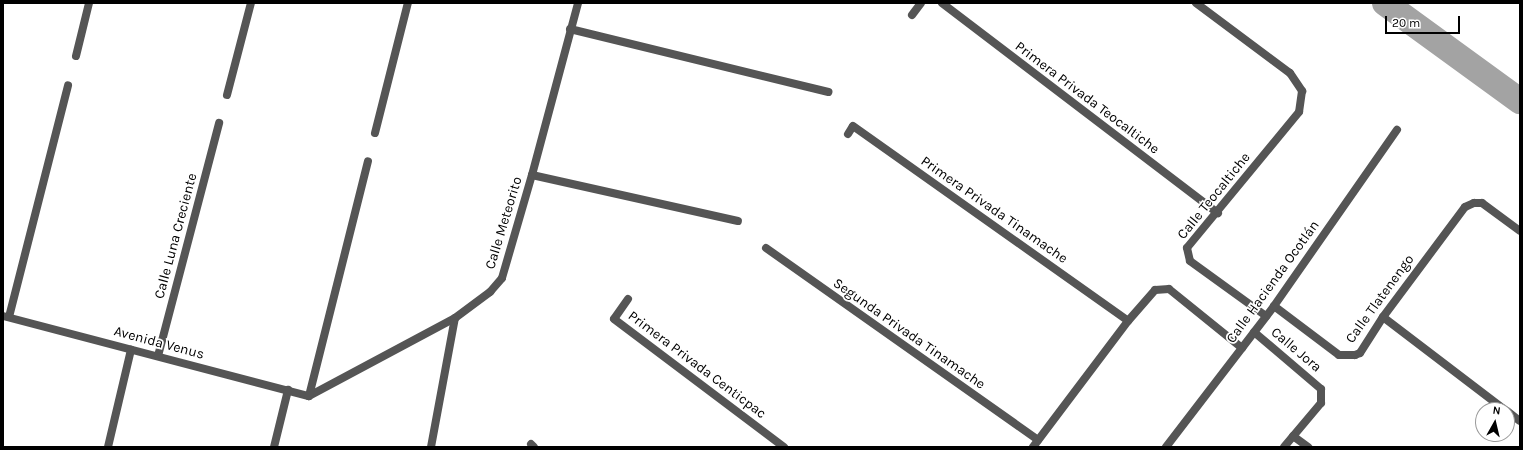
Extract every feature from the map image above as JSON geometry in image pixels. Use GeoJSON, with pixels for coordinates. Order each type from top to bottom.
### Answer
{"type":"FeatureCollection","features":[{"type":"Feature","properties":{"kind":"street"},"geometry":{"type":"LineString","coordinates":[[76,56],[89,3]]}},
{"type":"Feature","properties":{"kind":"street"},"geometry":{"type":"LineString","coordinates":[[227,95],[251,3]]}},
{"type":"Feature","properties":{"kind":"street"},"geometry":{"type":"LineString","coordinates":[[375,133],[408,3]]}},
{"type":"Feature","properties":{"kind":"street","name":"Calle Meteorito"},"geometry":{"type":"LineString","coordinates":[[309,396],[456,318],[490,292],[502,278],[532,175],[578,3]]}},
{"type":"Feature","properties":{"kind":"street"},"geometry":{"type":"LineString","coordinates":[[912,15],[921,3]]}},
{"type":"Feature","properties":{"kind":"street","name":"Primera Privada Teocaltiche"},"geometry":{"type":"LineString","coordinates":[[942,3],[1218,213]]}},
{"type":"Feature","properties":{"kind":"street","name":"Calle Teocaltiche"},"geometry":{"type":"LineString","coordinates":[[1196,3],[1290,73],[1302,90],[1299,112],[1218,213],[1189,243],[1188,257],[1266,316]]}},
{"type":"Feature","properties":{"kind":"street"},"geometry":{"type":"LineString","coordinates":[[570,29],[828,92]]}},
{"type":"Feature","properties":{"kind":"street"},"geometry":{"type":"LineString","coordinates":[[6,316],[68,85]]}},
{"type":"Feature","properties":{"kind":"street","name":"Calle Luna Creciente"},"geometry":{"type":"LineString","coordinates":[[158,356],[219,123]]}},
{"type":"Feature","properties":{"kind":"street","name":"Primera Privada Tinamache"},"geometry":{"type":"LineString","coordinates":[[848,134],[853,126],[1128,321]]}},
{"type":"Feature","properties":{"kind":"street","name":"Calle Hacienda Ocotlán"},"geometry":{"type":"LineString","coordinates":[[1166,447],[1274,306],[1397,130]]}},
{"type":"Feature","properties":{"kind":"street"},"geometry":{"type":"LineString","coordinates":[[309,396],[368,161]]}},
{"type":"Feature","properties":{"kind":"street"},"geometry":{"type":"LineString","coordinates":[[532,175],[738,221]]}},
{"type":"Feature","properties":{"kind":"street","name":"Calle Tlatenengo"},"geometry":{"type":"LineString","coordinates":[[1274,306],[1344,356],[1360,353],[1383,318],[1458,213],[1474,203],[1489,207],[1520,231]]}},
{"type":"Feature","properties":{"kind":"street","name":"Segunda Privada Tinamache"},"geometry":{"type":"LineString","coordinates":[[766,248],[1035,444]]}},
{"type":"Feature","properties":{"kind":"street"},"geometry":{"type":"LineString","coordinates":[[1035,444],[1128,321],[1155,290],[1166,288],[1242,348]]}},
{"type":"Feature","properties":{"kind":"street","name":"Primera Privada Centicpac"},"geometry":{"type":"LineString","coordinates":[[628,299],[614,319],[784,447]]}},
{"type":"Feature","properties":{"kind":"street","name":"Avenida Venus"},"geometry":{"type":"LineString","coordinates":[[6,316],[309,396]]}},
{"type":"Feature","properties":{"kind":"street"},"geometry":{"type":"LineString","coordinates":[[431,447],[456,318]]}},
{"type":"Feature","properties":{"kind":"street"},"geometry":{"type":"LineString","coordinates":[[1383,318],[1494,402]]}},
{"type":"Feature","properties":{"kind":"street","name":"Calle Jora"},"geometry":{"type":"LineString","coordinates":[[1254,332],[1321,389],[1320,403],[1284,447]]}},
{"type":"Feature","properties":{"kind":"street"},"geometry":{"type":"LineString","coordinates":[[108,447],[131,350]]}},
{"type":"Feature","properties":{"kind":"street"},"geometry":{"type":"LineString","coordinates":[[274,447],[288,390]]}},
{"type":"Feature","properties":{"kind":"street"},"geometry":{"type":"LineString","coordinates":[[1293,436],[1308,447]]}},
{"type":"Feature","properties":{"kind":"waterway"},"geometry":{"type":"LineString","coordinates":[[1385,3],[1520,101]]}}]}
